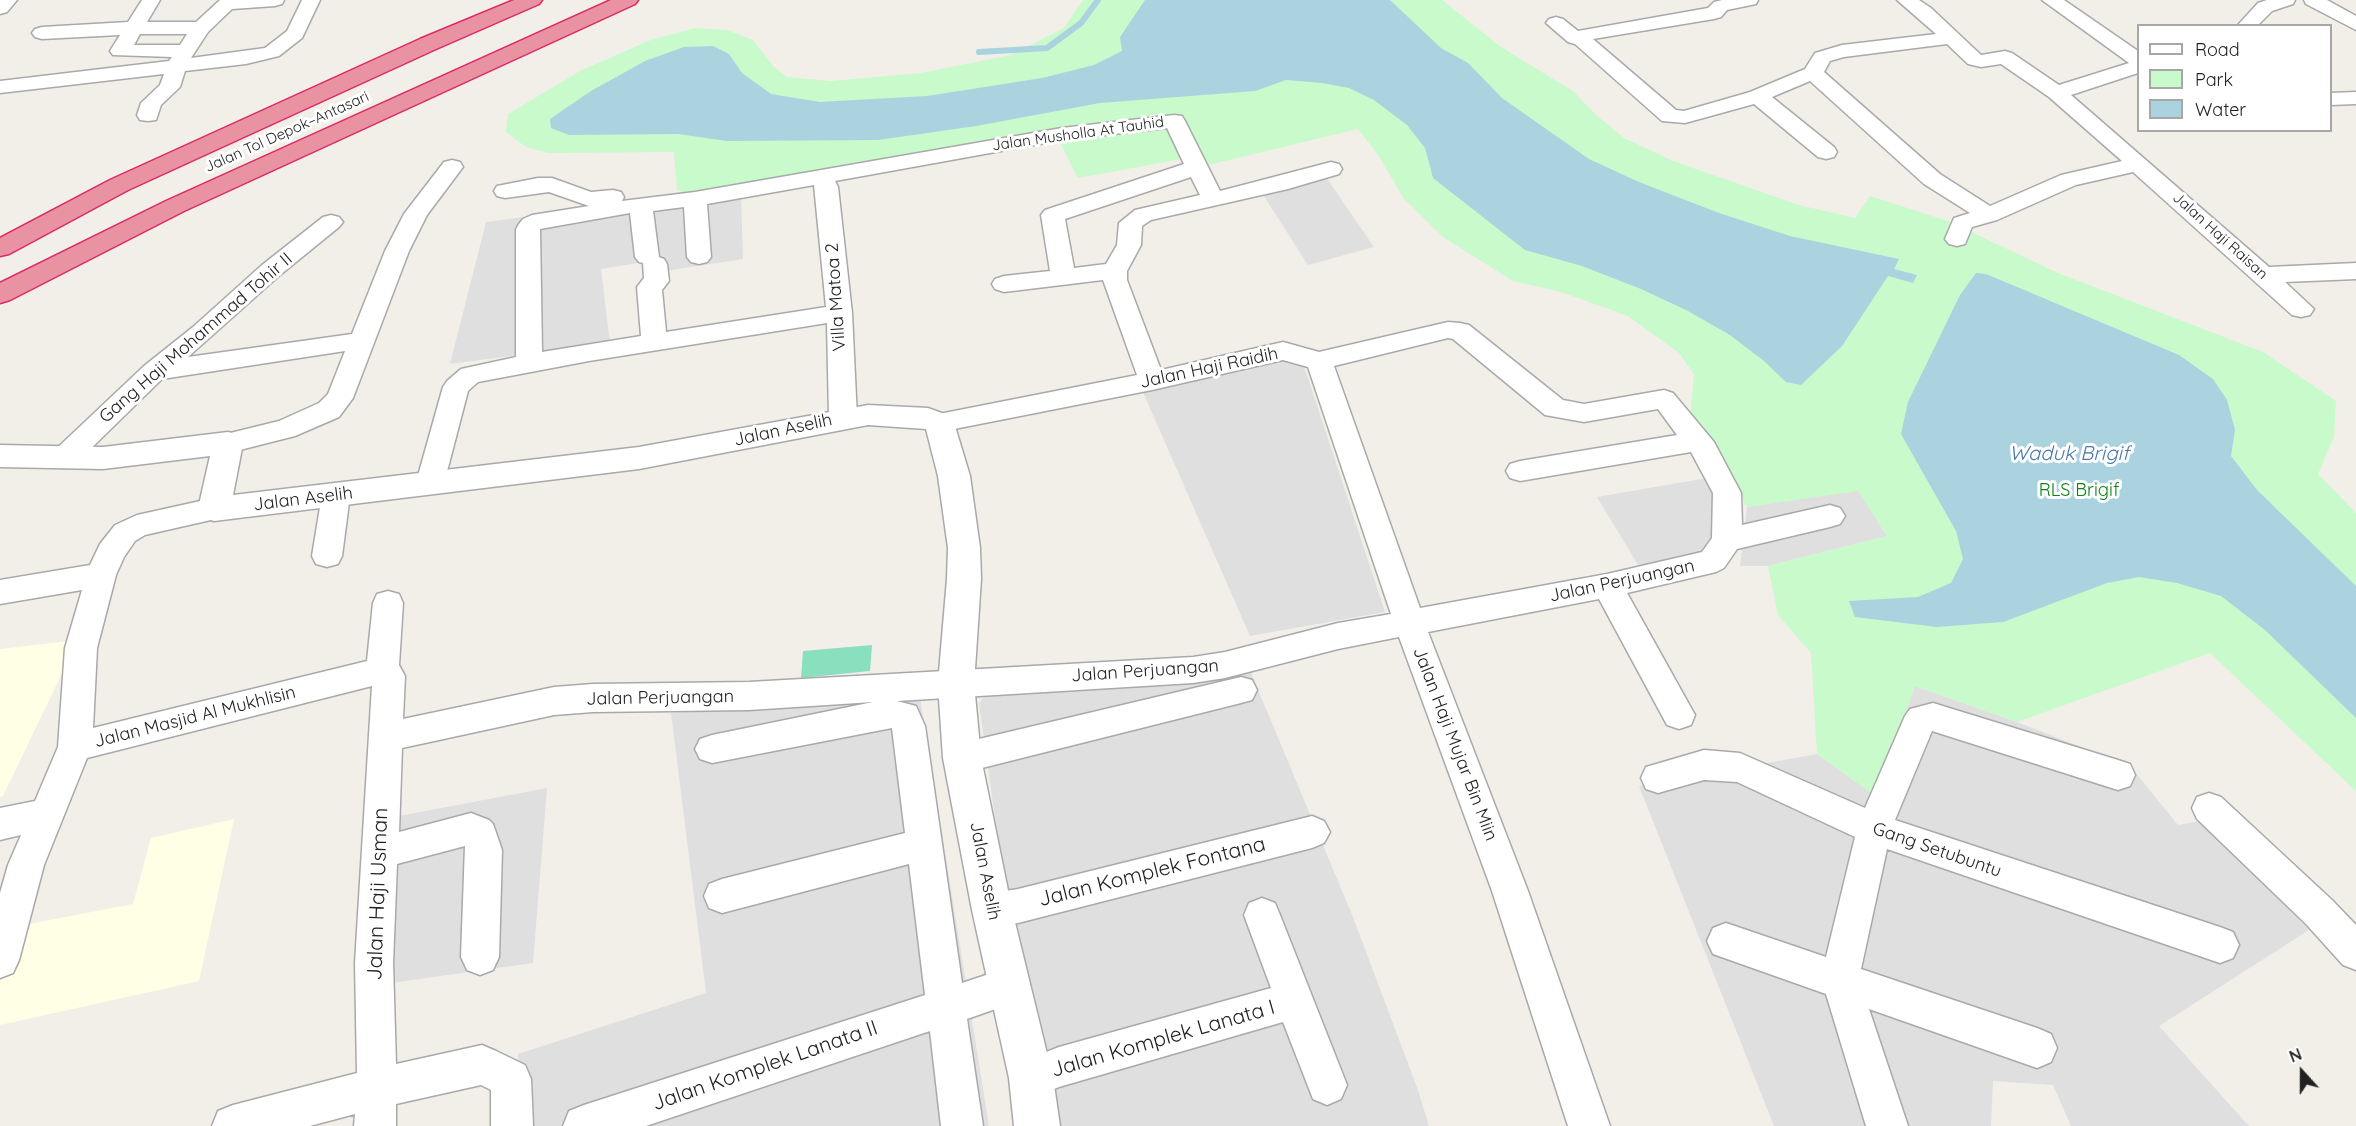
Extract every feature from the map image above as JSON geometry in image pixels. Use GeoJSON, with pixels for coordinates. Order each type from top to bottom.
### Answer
{"type":"FeatureCollection","features":[{"type":"Feature","properties":{"kind":"highway"},"geometry":{"type":"LineString","coordinates":[[0,240],[55,207],[269,94],[480,0]]}},
{"type":"Feature","properties":{"kind":"highway","name":"Jalan Tol Depok–Antasari"},"geometry":{"type":"LineString","coordinates":[[0,248],[119,185],[417,49],[532,0]]}},
{"type":"Feature","properties":{"kind":"highway","name":"Jalan Tol Depok–Antasari"},"geometry":{"type":"LineString","coordinates":[[0,277],[148,196],[581,0]]}},
{"type":"Feature","properties":{"kind":"highway"},"geometry":{"type":"LineString","coordinates":[[0,294],[185,201],[628,0]]}},
{"type":"Feature","properties":{"kind":"street"},"geometry":{"type":"LineString","coordinates":[[0,8],[8,0]]}},
{"type":"Feature","properties":{"kind":"street"},"geometry":{"type":"LineString","coordinates":[[151,0],[120,51],[181,58],[246,58],[272,52],[295,34],[311,0]]}},
{"type":"Feature","properties":{"kind":"street"},"geometry":{"type":"LineString","coordinates":[[148,115],[151,103],[170,87],[181,58],[201,28],[229,2],[275,0]]}},
{"type":"Feature","properties":{"kind":"street"},"geometry":{"type":"LineString","coordinates":[[1581,39],[1585,35],[1714,13],[1721,6],[1749,0]]}},
{"type":"Feature","properties":{"kind":"street","name":"Jalan Haji Raisan"},"geometry":{"type":"LineString","coordinates":[[1906,0],[1924,12],[1975,60],[2005,57],[2056,93],[2301,309]]}},
{"type":"Feature","properties":{"kind":"street"},"geometry":{"type":"LineString","coordinates":[[2051,0],[2137,59]]}},
{"type":"Feature","properties":{"kind":"street"},"geometry":{"type":"LineString","coordinates":[[2248,24],[2265,7],[2286,0]]}},
{"type":"Feature","properties":{"kind":"street"},"geometry":{"type":"LineString","coordinates":[[2313,0],[2356,24]]}},
{"type":"Feature","properties":{"kind":"street"},"geometry":{"type":"LineString","coordinates":[[1556,23],[1575,38],[1581,39],[1670,116],[1685,117],[1757,96],[1813,73],[1822,57],[1842,51],[1950,38]]}},
{"type":"Feature","properties":{"kind":"street"},"geometry":{"type":"LineString","coordinates":[[42,33],[133,28],[201,28]]}},
{"type":"Feature","properties":{"kind":"street"},"geometry":{"type":"LineString","coordinates":[[0,87],[181,58]]}},
{"type":"Feature","properties":{"kind":"street"},"geometry":{"type":"LineString","coordinates":[[2056,93],[2137,69]]}},
{"type":"Feature","properties":{"kind":"street"},"geometry":{"type":"LineString","coordinates":[[1813,73],[1932,179],[1989,215]]}},
{"type":"Feature","properties":{"kind":"street"},"geometry":{"type":"LineString","coordinates":[[1757,96],[1826,152]]}},
{"type":"Feature","properties":{"kind":"street"},"geometry":{"type":"LineString","coordinates":[[2332,99],[2356,98]]}},
{"type":"Feature","properties":{"kind":"street","name":"Jalan Musholla At Tauhid"},"geometry":{"type":"LineString","coordinates":[[822,178],[1062,134],[1174,121],[1213,199]]}},
{"type":"Feature","properties":{"kind":"street"},"geometry":{"type":"LineString","coordinates":[[1958,239],[1962,223],[1989,215],[2069,180],[2138,164]]}},
{"type":"Feature","properties":{"kind":"street"},"geometry":{"type":"LineString","coordinates":[[0,456],[64,458],[141,455],[228,443],[285,429],[329,410],[340,398],[397,251],[416,214],[452,167]]}},
{"type":"Feature","properties":{"kind":"street"},"geometry":{"type":"LineString","coordinates":[[1063,277],[1053,215],[1198,167]]}},
{"type":"Feature","properties":{"kind":"street"},"geometry":{"type":"LineString","coordinates":[[1152,381],[1115,280],[1115,271],[1129,245],[1131,223],[1136,218],[1280,184],[1331,169]]}},
{"type":"Feature","properties":{"kind":"street"},"geometry":{"type":"LineString","coordinates":[[529,363],[529,226],[540,220],[666,201],[694,199],[822,178]]}},
{"type":"Feature","properties":{"kind":"street","name":"Villa Matoa 2"},"geometry":{"type":"LineString","coordinates":[[822,178],[827,187],[839,313],[843,418]]}},
{"type":"Feature","properties":{"kind":"street"},"geometry":{"type":"LineString","coordinates":[[505,191],[552,185],[588,199],[642,195],[666,201]]}},
{"type":"Feature","properties":{"kind":"street"},"geometry":{"type":"LineString","coordinates":[[694,199],[699,257]]}},
{"type":"Feature","properties":{"kind":"street"},"geometry":{"type":"LineString","coordinates":[[641,205],[657,281],[649,287],[654,342]]}},
{"type":"Feature","properties":{"kind":"street","name":"Gang Haji Mohammad Tohir II"},"geometry":{"type":"LineString","coordinates":[[64,458],[153,372],[202,333],[271,270],[331,222]]}},
{"type":"Feature","properties":{"kind":"street"},"geometry":{"type":"LineString","coordinates":[[1004,284],[1115,271]]}},
{"type":"Feature","properties":{"kind":"street"},"geometry":{"type":"LineString","coordinates":[[2265,275],[2356,272]]}},
{"type":"Feature","properties":{"kind":"street"},"geometry":{"type":"LineString","coordinates":[[430,483],[456,387],[464,378],[479,371],[839,313]]}},
{"type":"Feature","properties":{"kind":"street","name":"Jalan Haji Raidih"},"geometry":{"type":"LineString","coordinates":[[939,423],[1152,381],[1283,351],[1319,361],[1448,330],[1460,330],[1555,408],[1584,413],[1664,399],[1697,441]]}},
{"type":"Feature","properties":{"kind":"street"},"geometry":{"type":"LineString","coordinates":[[153,372],[274,352],[362,341]]}},
{"type":"Feature","properties":{"kind":"street","name":"Jalan Haji Mujar Bin Miin"},"geometry":{"type":"LineString","coordinates":[[1319,361],[1409,622],[1510,891],[1589,1126]]}},
{"type":"Feature","properties":{"kind":"street","name":"Jalan Aselih"},"geometry":{"type":"LineString","coordinates":[[214,509],[557,470],[639,458],[843,418],[890,414],[928,418],[939,423],[954,476],[962,526],[964,579],[956,684],[962,758],[992,910],[1031,1078],[1037,1126]]}},
{"type":"Feature","properties":{"kind":"street"},"geometry":{"type":"LineString","coordinates":[[1520,471],[1697,441],[1709,457],[1727,493],[1727,540],[1830,516]]}},
{"type":"Feature","properties":{"kind":"street"},"geometry":{"type":"LineString","coordinates":[[214,509],[228,443]]}},
{"type":"Feature","properties":{"kind":"street"},"geometry":{"type":"LineString","coordinates":[[327,556],[336,495]]}},
{"type":"Feature","properties":{"kind":"street","name":"Jalan Masjid Al Mukhlisin"},"geometry":{"type":"LineString","coordinates":[[214,509],[137,526],[117,541],[101,575],[81,648],[75,747],[379,672]]}},
{"type":"Feature","properties":{"kind":"street","name":"Jalan Perjuangan"},"geometry":{"type":"LineString","coordinates":[[386,737],[555,701],[617,697],[749,696],[1193,670],[1250,660],[1338,636],[1607,586],[1705,564],[1713,560],[1727,540]]}},
{"type":"Feature","properties":{"kind":"street"},"geometry":{"type":"LineString","coordinates":[[0,592],[101,575]]}},
{"type":"Feature","properties":{"kind":"street"},"geometry":{"type":"LineString","coordinates":[[1607,586],[1679,715]]}},
{"type":"Feature","properties":{"kind":"street"},"geometry":{"type":"LineString","coordinates":[[379,672],[388,603]]}},
{"type":"Feature","properties":{"kind":"street","name":"Jalan Haji Usman"},"geometry":{"type":"LineString","coordinates":[[376,1107],[374,963],[389,676],[379,672]]}},
{"type":"Feature","properties":{"kind":"street"},"geometry":{"type":"LineString","coordinates":[[962,758],[1241,690]]}},
{"type":"Feature","properties":{"kind":"street"},"geometry":{"type":"LineString","coordinates":[[712,749],[888,713],[904,716],[908,726],[962,1126]]}},
{"type":"Feature","properties":{"kind":"street"},"geometry":{"type":"LineString","coordinates":[[1887,1126],[1840,978],[1874,829],[1917,726],[1926,717],[1933,717],[2118,775]]}},
{"type":"Feature","properties":{"kind":"street"},"geometry":{"type":"LineString","coordinates":[[0,960],[26,865],[75,747]]}},
{"type":"Feature","properties":{"kind":"street","name":"Gang Setubuntu"},"geometry":{"type":"LineString","coordinates":[[1658,778],[1704,765],[1740,768],[1874,829],[2220,945]]}},
{"type":"Feature","properties":{"kind":"street"},"geometry":{"type":"LineString","coordinates":[[2209,808],[2319,912],[2356,952]]}},
{"type":"Feature","properties":{"kind":"street"},"geometry":{"type":"LineString","coordinates":[[0,824],[48,814]]}},
{"type":"Feature","properties":{"kind":"street"},"geometry":{"type":"LineString","coordinates":[[379,853],[471,829],[481,835],[484,850],[480,957]]}},
{"type":"Feature","properties":{"kind":"street","name":"Jalan Komplek Fontana"},"geometry":{"type":"LineString","coordinates":[[992,910],[1018,906],[1312,832]]}},
{"type":"Feature","properties":{"kind":"street"},"geometry":{"type":"LineString","coordinates":[[722,896],[924,844]]}},
{"type":"Feature","properties":{"kind":"street","name":"Jalan Komplek Lanata I"},"geometry":{"type":"LineString","coordinates":[[1262,915],[1327,1085]]}},
{"type":"Feature","properties":{"kind":"street"},"geometry":{"type":"LineString","coordinates":[[1726,941],[1840,978],[2037,1048]]}},
{"type":"Feature","properties":{"kind":"street","name":"Jalan Komplek Lanata II"},"geometry":{"type":"LineString","coordinates":[[584,1126],[945,1005],[1010,986]]}},
{"type":"Feature","properties":{"kind":"street","name":"Jalan Komplek Lanata I"},"geometry":{"type":"LineString","coordinates":[[1031,1078],[1294,1000]]}},
{"type":"Feature","properties":{"kind":"street"},"geometry":{"type":"LineString","coordinates":[[233,1126],[376,1107],[482,1065],[511,1079],[512,1126]]}},
{"type":"Feature","properties":{"kind":"shaded area"},"geometry":{"type":"Polygon","coordinates":[[[1324,174],[1374,247],[1308,265],[1260,190],[1324,174]]]}},
{"type":"Feature","properties":{"kind":"shaded area"},"geometry":{"type":"Polygon","coordinates":[[[741,194],[743,259],[658,272],[656,260],[601,269],[610,343],[450,364],[486,222],[653,200],[741,194]]]}},
{"type":"Feature","properties":{"kind":"shaded area"},"geometry":{"type":"Polygon","coordinates":[[[1291,358],[1304,366],[1385,612],[1250,636],[1142,390],[1291,358]]]}},
{"type":"Feature","properties":{"kind":"shaded area"},"geometry":{"type":"Polygon","coordinates":[[[1713,477],[1726,500],[1710,555],[1643,573],[1597,497],[1713,477]]]}},
{"type":"Feature","properties":{"kind":"shaded area"},"geometry":{"type":"Polygon","coordinates":[[[1858,490],[1887,536],[1768,566],[1740,566],[1747,507],[1858,490]]]}},
{"type":"Feature","properties":{"kind":"shaded area"},"geometry":{"type":"Polygon","coordinates":[[[78,640],[3,796],[0,797],[0,649],[78,640]]]}},
{"type":"Feature","properties":{"kind":"shaded area"},"geometry":{"type":"Polygon","coordinates":[[[1251,673],[1353,917],[1418,1090],[1429,1126],[1049,1126],[1031,1005],[999,847],[979,703],[989,691],[1014,684],[1251,673]]]}},
{"type":"Feature","properties":{"kind":"shaded area"},"geometry":{"type":"Polygon","coordinates":[[[918,685],[989,1126],[518,1126],[518,1054],[706,993],[671,713],[918,685]]]}},
{"type":"Feature","properties":{"kind":"shaded area"},"geometry":{"type":"Polygon","coordinates":[[[1915,686],[2017,722],[2130,766],[2178,825],[2204,820],[2309,930],[2159,1026],[2249,1126],[2071,1126],[2053,1085],[1993,1081],[1991,1126],[1774,1126],[1639,786],[1817,754],[1876,796],[1915,686]]]}},
{"type":"Feature","properties":{"kind":"shaded area"},"geometry":{"type":"Polygon","coordinates":[[[547,788],[533,963],[384,984],[399,816],[547,788]]]}},
{"type":"Feature","properties":{"kind":"shaded area"},"geometry":{"type":"Polygon","coordinates":[[[234,819],[199,981],[0,1025],[0,982],[19,926],[133,904],[151,838],[234,819]]]}},
{"type":"Feature","properties":{"kind":"green space","name":"RLS Brigif"},"geometry":{"type":"Polygon","coordinates":[[[1083,0],[1442,0],[1501,47],[1573,91],[1596,115],[1624,138],[1673,161],[1799,205],[1855,218],[1870,196],[1948,221],[2058,273],[2263,352],[2336,401],[2334,437],[2318,474],[2356,513],[2356,791],[2210,653],[2017,722],[1915,686],[1876,796],[1817,754],[1811,653],[1778,615],[1768,566],[1887,536],[1858,491],[1747,507],[1690,417],[1694,374],[1679,353],[1628,316],[1561,292],[1513,281],[1443,237],[1404,199],[1379,156],[1358,129],[1208,165],[1198,156],[1078,178],[1056,134],[690,194],[677,190],[674,152],[548,153],[526,147],[506,132],[508,114],[580,71],[648,41],[695,28],[727,30],[753,40],[774,67],[787,77],[831,81],[921,73],[1011,55],[1064,28],[1083,0]]]}},
{"type":"Feature","properties":{"kind":"green space"},"geometry":{"type":"Polygon","coordinates":[[[872,645],[870,671],[801,678],[803,651],[872,645]]]}},
{"type":"Feature","properties":{"kind":"water"},"geometry":{"type":"Polygon","coordinates":[[[1145,0],[1390,0],[1441,48],[1468,63],[1502,98],[1589,159],[1639,182],[1719,213],[1790,236],[1899,259],[1894,269],[1917,275],[1913,283],[1888,276],[1842,346],[1801,385],[1786,382],[1764,361],[1730,335],[1688,311],[1641,289],[1582,266],[1525,250],[1433,178],[1425,148],[1407,125],[1374,100],[1349,88],[1322,83],[1286,80],[1255,91],[1100,103],[976,126],[878,140],[727,141],[678,134],[569,135],[551,128],[550,119],[591,91],[645,61],[684,47],[713,46],[729,54],[742,73],[771,94],[820,102],[927,96],[1042,78],[1094,65],[1122,51],[1120,37],[1145,0]]]}},
{"type":"Feature","properties":{"kind":"water","name":"Waduk Brigif"},"geometry":{"type":"Polygon","coordinates":[[[1976,273],[1986,274],[2179,355],[2213,379],[2227,400],[2235,430],[2231,456],[2257,490],[2356,586],[2356,718],[2265,630],[2221,596],[2177,583],[2139,577],[2107,583],[2003,622],[1937,627],[1855,617],[1849,601],[1918,597],[1951,583],[1963,559],[1956,531],[1901,434],[1908,402],[1960,295],[1976,273]]]}},
{"type":"Feature","properties":{"kind":"waterway"},"geometry":{"type":"LineString","coordinates":[[979,52],[1047,48],[1081,23],[1098,0]]}}]}
